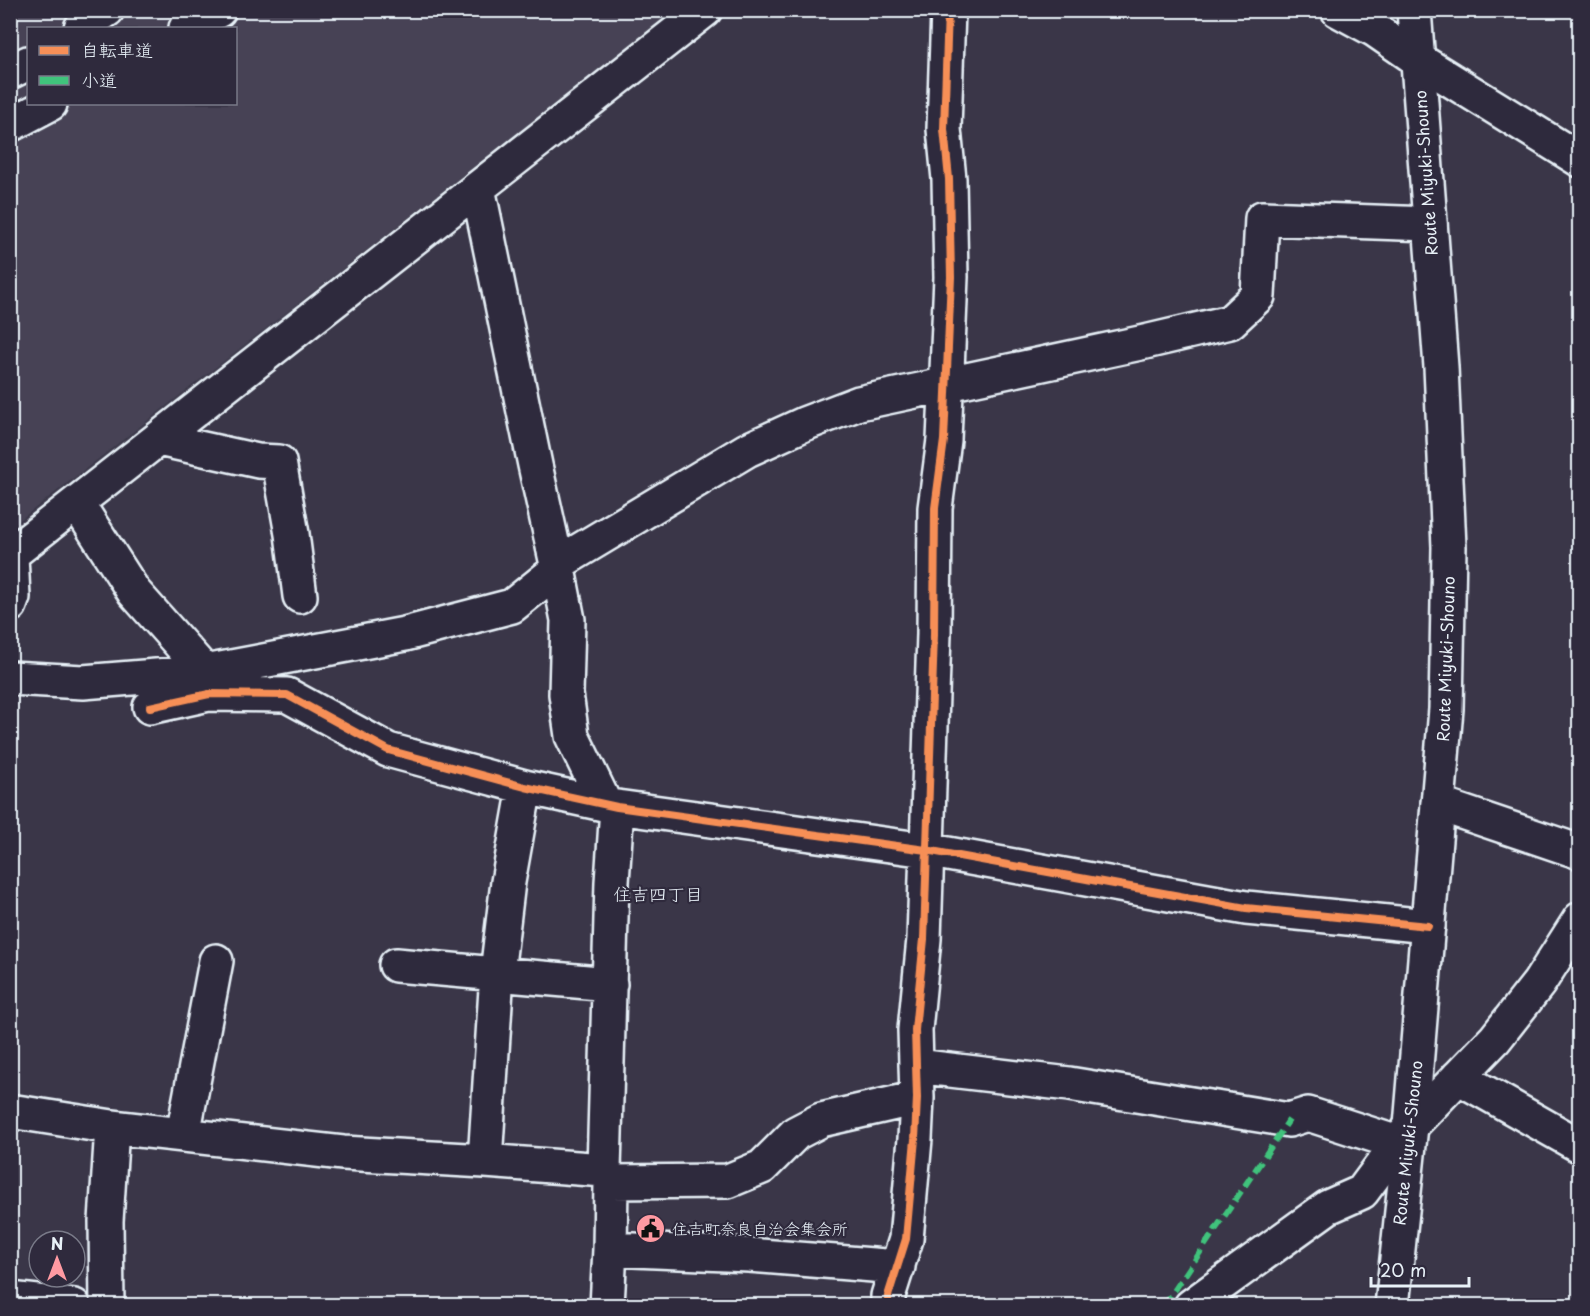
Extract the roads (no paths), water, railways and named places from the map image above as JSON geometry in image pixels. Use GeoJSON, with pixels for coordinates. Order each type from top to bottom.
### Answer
{"type":"FeatureCollection","features":[{"type":"Feature","properties":{"kind":"street"},"geometry":{"type":"LineString","coordinates":[[82,27],[107,10]]}},
{"type":"Feature","properties":{"kind":"street"},"geometry":{"type":"LineString","coordinates":[[188,27],[219,10]]}},
{"type":"Feature","properties":{"kind":"street"},"geometry":{"type":"LineString","coordinates":[[10,605],[13,597],[11,555],[705,10]]}},
{"type":"Feature","properties":{"kind":"street"},"geometry":{"type":"LineString","coordinates":[[888,1305],[888,1296],[906,1239],[915,1139],[917,1082],[915,1030],[924,939],[934,634],[935,508],[944,440],[951,277],[949,179],[944,129],[948,10]]}},
{"type":"Feature","properties":{"kind":"street"},"geometry":{"type":"LineString","coordinates":[[1338,10],[1375,30],[1417,59],[1580,160]]}},
{"type":"Feature","properties":{"kind":"street","name":"Route Miyuki-Shouno"},"geometry":{"type":"LineString","coordinates":[[1392,1305],[1404,1134],[1428,926],[1446,709],[1449,547],[1441,367],[1414,10]]}},
{"type":"Feature","properties":{"kind":"street"},"geometry":{"type":"LineString","coordinates":[[10,72],[27,64]]}},
{"type":"Feature","properties":{"kind":"street"},"geometry":{"type":"LineString","coordinates":[[10,125],[48,105]]}},
{"type":"Feature","properties":{"kind":"street"},"geometry":{"type":"LineString","coordinates":[[478,188],[568,620],[566,694],[572,736],[611,806],[608,1176],[610,1249],[607,1305]]}},
{"type":"Feature","properties":{"kind":"street"},"geometry":{"type":"LineString","coordinates":[[150,707],[207,683],[512,606],[558,566],[747,450],[804,424],[859,403],[1230,322],[1258,296],[1262,218],[1430,224]]}},
{"type":"Feature","properties":{"kind":"street"},"geometry":{"type":"LineString","coordinates":[[158,439],[258,461],[279,462],[300,596]]}},
{"type":"Feature","properties":{"kind":"street"},"geometry":{"type":"LineString","coordinates":[[77,503],[134,592],[207,683]]}},
{"type":"Feature","properties":{"kind":"street"},"geometry":{"type":"LineString","coordinates":[[10,678],[83,682],[207,683],[286,696],[388,750],[525,787],[611,806],[926,850],[1246,908],[1428,926]]}},
{"type":"Feature","properties":{"kind":"street"},"geometry":{"type":"LineString","coordinates":[[485,1161],[497,973],[507,882],[525,787]]}},
{"type":"Feature","properties":{"kind":"street"},"geometry":{"type":"LineString","coordinates":[[1438,804],[1580,852]]}},
{"type":"Feature","properties":{"kind":"street"},"geometry":{"type":"LineString","coordinates":[[1191,1305],[1328,1207],[1362,1192],[1404,1134],[1495,1039],[1539,983],[1580,919]]}},
{"type":"Feature","properties":{"kind":"street"},"geometry":{"type":"LineString","coordinates":[[183,1135],[216,961]]}},
{"type":"Feature","properties":{"kind":"street"},"geometry":{"type":"LineString","coordinates":[[396,965],[610,984]]}},
{"type":"Feature","properties":{"kind":"street"},"geometry":{"type":"LineString","coordinates":[[1458,1077],[1580,1146]]}},
{"type":"Feature","properties":{"kind":"street"},"geometry":{"type":"LineString","coordinates":[[10,1111],[112,1127],[343,1153],[485,1161],[608,1176],[729,1181],[762,1167],[796,1132],[917,1082],[1069,1084],[1289,1120],[1308,1114],[1404,1134]]}},
{"type":"Feature","properties":{"kind":"street"},"geometry":{"type":"LineString","coordinates":[[107,1305],[106,1221],[112,1127]]}},
{"type":"Feature","properties":{"kind":"street"},"geometry":{"type":"LineString","coordinates":[[610,1249],[898,1267]]}},
{"type":"Feature","properties":{"kind":"street"},"geometry":{"type":"LineString","coordinates":[[10,1299],[74,1305]]}},
{"type":"Feature","properties":{"kind":"place","name":"住吉町奈良自治会集会所"},"geometry":{"type":"Point","coordinates":[651,1229]}},
{"type":"Feature","properties":{"kind":"district","name":"住吉四丁目"},"geometry":{"type":"Point","coordinates":[658,895]}}]}
